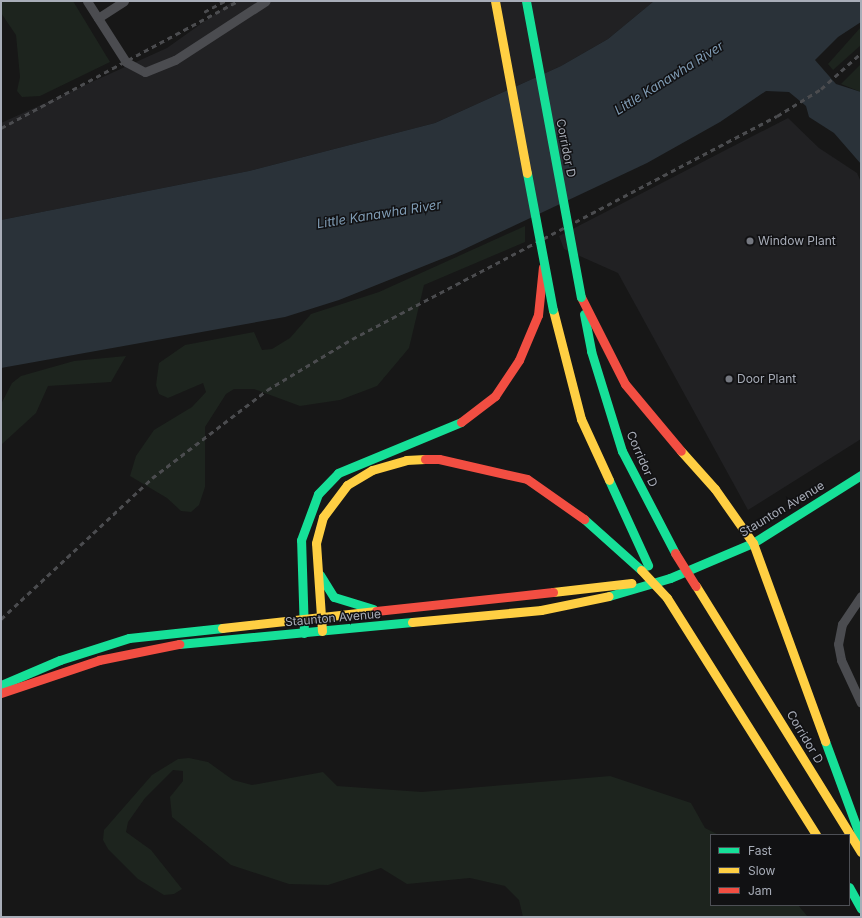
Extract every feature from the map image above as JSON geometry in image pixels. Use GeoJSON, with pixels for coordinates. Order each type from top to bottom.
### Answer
{"type":"FeatureCollection","features":[{"type":"Feature","properties":{"kind":"main road"},"geometry":{"type":"LineString","coordinates":[[495,1],[543,262],[553,310],[581,420],[645,568],[667,598],[815,834]]}},
{"type":"Feature","properties":{"kind":"main road","name":"Corridor D"},"geometry":{"type":"LineString","coordinates":[[526,1],[591,351],[622,451],[675,553],[850,834]]}},
{"type":"Feature","properties":{"kind":"main road"},"geometry":{"type":"LineString","coordinates":[[304,633],[302,616],[301,540],[318,494],[338,473],[461,422],[495,396],[519,360],[538,315],[543,262]]}},
{"type":"Feature","properties":{"kind":"main road"},"geometry":{"type":"LineString","coordinates":[[581,297],[625,384],[658,426],[715,489],[753,542],[861,839]]}},
{"type":"Feature","properties":{"kind":"main road"},"geometry":{"type":"LineString","coordinates":[[322,631],[316,558],[323,517],[347,485],[372,470],[406,460],[439,459],[527,479],[592,524],[645,568]]}},
{"type":"Feature","properties":{"kind":"main road","name":"Staunton Avenue"},"geometry":{"type":"LineString","coordinates":[[1,693],[99,660],[159,646],[540,610],[604,598],[670,578],[753,542],[861,475]]}},
{"type":"Feature","properties":{"kind":"main road"},"geometry":{"type":"LineString","coordinates":[[316,558],[321,580],[334,597],[354,606],[373,609]]}},
{"type":"Feature","properties":{"kind":"main road","name":"Staunton Avenue"},"geometry":{"type":"LineString","coordinates":[[1,685],[60,660],[129,638],[320,614],[670,578]]}},
{"type":"Feature","properties":{"kind":"main road","name":"Corridor D"},"geometry":{"type":"LineString","coordinates":[[850,834],[861,852]]}},
{"type":"Feature","properties":{"kind":"main road"},"geometry":{"type":"LineString","coordinates":[[850,889],[861,909]]}},
{"type":"Feature","properties":{"kind":"street"},"geometry":{"type":"LineString","coordinates":[[87,1],[126,62],[145,72],[175,60],[266,1]]}},
{"type":"Feature","properties":{"kind":"street"},"geometry":{"type":"LineString","coordinates":[[98,18],[124,1]]}},
{"type":"Feature","properties":{"kind":"street"},"geometry":{"type":"LineString","coordinates":[[861,596],[842,624],[838,644],[841,660],[861,703]]}},
{"type":"Feature","properties":{"kind":"shaded area"},"geometry":{"type":"Polygon","coordinates":[[[1,1],[73,1],[110,62],[40,96],[22,97],[17,91],[20,77],[16,35],[1,13],[1,1]]]}},
{"type":"Feature","properties":{"kind":"shaded area"},"geometry":{"type":"Polygon","coordinates":[[[233,1],[654,1],[608,39],[561,66],[435,123],[249,171],[1,220],[1,123],[167,48],[233,1]]]}},
{"type":"Feature","properties":{"kind":"shaded area"},"geometry":{"type":"Polygon","coordinates":[[[861,27],[861,45],[833,70],[828,64],[861,27]]]}},
{"type":"Feature","properties":{"kind":"shaded area"},"geometry":{"type":"Polygon","coordinates":[[[861,64],[861,92],[841,84],[861,64]]]}},
{"type":"Feature","properties":{"kind":"shaded area"},"geometry":{"type":"Polygon","coordinates":[[[788,118],[819,148],[857,173],[861,182],[861,439],[748,510],[618,273],[564,249],[559,236],[788,118]]]}},
{"type":"Feature","properties":{"kind":"shaded area"},"geometry":{"type":"Polygon","coordinates":[[[525,226],[525,242],[424,285],[409,348],[377,386],[340,400],[300,406],[254,389],[234,389],[226,394],[205,427],[205,487],[199,505],[191,512],[181,511],[167,498],[130,476],[136,456],[154,430],[192,407],[206,392],[203,383],[168,398],[159,394],[156,385],[159,363],[185,345],[254,332],[262,350],[272,349],[290,338],[311,314],[379,292],[525,226]]]}},
{"type":"Feature","properties":{"kind":"shaded area"},"geometry":{"type":"Polygon","coordinates":[[[126,356],[111,382],[48,386],[36,413],[1,445],[1,404],[12,383],[21,376],[74,361],[126,356]]]}},
{"type":"Feature","properties":{"kind":"shaded area"},"geometry":{"type":"Polygon","coordinates":[[[189,758],[208,762],[233,780],[252,785],[323,772],[337,786],[422,792],[610,776],[691,803],[705,828],[717,834],[710,834],[710,906],[799,906],[808,917],[523,917],[519,900],[505,886],[470,878],[407,884],[381,868],[328,885],[289,884],[231,865],[172,817],[170,797],[183,781],[183,771],[173,770],[145,798],[128,822],[126,832],[151,850],[182,889],[174,894],[164,895],[138,879],[108,849],[103,840],[104,830],[152,775],[178,759],[189,758]]]}},
{"type":"Feature","properties":{"kind":"water","name":"Little Kanawha River"},"geometry":{"type":"Polygon","coordinates":[[[654,1],[861,1],[861,22],[838,37],[815,60],[836,84],[861,92],[861,164],[834,133],[809,117],[806,106],[789,92],[766,91],[720,122],[647,163],[454,254],[339,300],[285,317],[1,368],[1,220],[249,171],[435,123],[561,66],[608,39],[654,1]]]}},
{"type":"Feature","properties":{"kind":"railway"},"geometry":{"type":"LineString","coordinates":[[204,12],[225,1]]}},
{"type":"Feature","properties":{"kind":"railway"},"geometry":{"type":"LineString","coordinates":[[1,128],[238,1]]}},
{"type":"Feature","properties":{"kind":"railway"},"geometry":{"type":"LineString","coordinates":[[1,619],[152,478],[267,390],[352,339],[777,116],[821,89],[861,53]]}},
{"type":"Feature","properties":{"kind":"traffic: fast"},"geometry":{"type":"LineString","coordinates":[[526,1],[581,297]]}},
{"type":"Feature","properties":{"kind":"traffic: fast"},"geometry":{"type":"LineString","coordinates":[[527,173],[553,310]]}},
{"type":"Feature","properties":{"kind":"traffic: fast"},"geometry":{"type":"LineString","coordinates":[[584,314],[591,351],[622,451],[675,553]]}},
{"type":"Feature","properties":{"kind":"traffic: fast"},"geometry":{"type":"LineString","coordinates":[[304,633],[301,540],[318,494],[338,473],[461,422]]}},
{"type":"Feature","properties":{"kind":"traffic: fast"},"geometry":{"type":"LineString","coordinates":[[609,596],[670,578],[753,543],[861,475]]}},
{"type":"Feature","properties":{"kind":"traffic: fast"},"geometry":{"type":"LineString","coordinates":[[609,480],[648,565]]}},
{"type":"Feature","properties":{"kind":"traffic: fast"},"geometry":{"type":"LineString","coordinates":[[584,519],[641,570]]}},
{"type":"Feature","properties":{"kind":"traffic: fast"},"geometry":{"type":"LineString","coordinates":[[320,575],[334,597],[373,609]]}},
{"type":"Feature","properties":{"kind":"traffic: fast"},"geometry":{"type":"LineString","coordinates":[[179,644],[412,622]]}},
{"type":"Feature","properties":{"kind":"traffic: fast"},"geometry":{"type":"LineString","coordinates":[[1,685],[60,660],[129,638],[222,628]]}},
{"type":"Feature","properties":{"kind":"traffic: fast"},"geometry":{"type":"LineString","coordinates":[[825,741],[861,839]]}},
{"type":"Feature","properties":{"kind":"traffic: fast"},"geometry":{"type":"LineString","coordinates":[[850,889],[861,909]]}},
{"type":"Feature","properties":{"kind":"traffic: slow"},"geometry":{"type":"LineString","coordinates":[[495,1],[527,173]]}},
{"type":"Feature","properties":{"kind":"traffic: slow"},"geometry":{"type":"LineString","coordinates":[[553,310],[581,419],[609,480]]}},
{"type":"Feature","properties":{"kind":"traffic: slow"},"geometry":{"type":"LineString","coordinates":[[681,451],[715,489],[753,543],[825,741]]}},
{"type":"Feature","properties":{"kind":"traffic: slow"},"geometry":{"type":"LineString","coordinates":[[322,631],[316,543],[323,517],[347,485],[372,470],[406,460],[425,459]]}},
{"type":"Feature","properties":{"kind":"traffic: slow"},"geometry":{"type":"LineString","coordinates":[[641,570],[667,598]]}},
{"type":"Feature","properties":{"kind":"traffic: slow"},"geometry":{"type":"LineString","coordinates":[[553,592],[631,583]]}},
{"type":"Feature","properties":{"kind":"traffic: slow"},"geometry":{"type":"LineString","coordinates":[[696,586],[850,834]]}},
{"type":"Feature","properties":{"kind":"traffic: slow"},"geometry":{"type":"LineString","coordinates":[[412,622],[541,610],[609,596]]}},
{"type":"Feature","properties":{"kind":"traffic: slow"},"geometry":{"type":"LineString","coordinates":[[667,598],[815,834]]}},
{"type":"Feature","properties":{"kind":"traffic: slow"},"geometry":{"type":"LineString","coordinates":[[222,628],[376,611]]}},
{"type":"Feature","properties":{"kind":"traffic: slow"},"geometry":{"type":"LineString","coordinates":[[850,834],[861,852]]}},
{"type":"Feature","properties":{"kind":"traffic: jam"},"geometry":{"type":"LineString","coordinates":[[461,422],[495,396],[519,360],[538,315],[543,267]]}},
{"type":"Feature","properties":{"kind":"traffic: jam"},"geometry":{"type":"LineString","coordinates":[[581,297],[625,384],[681,451]]}},
{"type":"Feature","properties":{"kind":"traffic: jam"},"geometry":{"type":"LineString","coordinates":[[425,459],[439,459],[527,479],[584,519]]}},
{"type":"Feature","properties":{"kind":"traffic: jam"},"geometry":{"type":"LineString","coordinates":[[675,553],[696,586]]}},
{"type":"Feature","properties":{"kind":"traffic: jam"},"geometry":{"type":"LineString","coordinates":[[376,611],[553,592]]}},
{"type":"Feature","properties":{"kind":"traffic: jam"},"geometry":{"type":"LineString","coordinates":[[1,693],[99,660],[179,644]]}},
{"type":"Feature","properties":{"kind":"place","name":"Window Plant"},"geometry":{"type":"Point","coordinates":[750,241]}},
{"type":"Feature","properties":{"kind":"place","name":"Door Plant"},"geometry":{"type":"Point","coordinates":[729,379]}}]}
